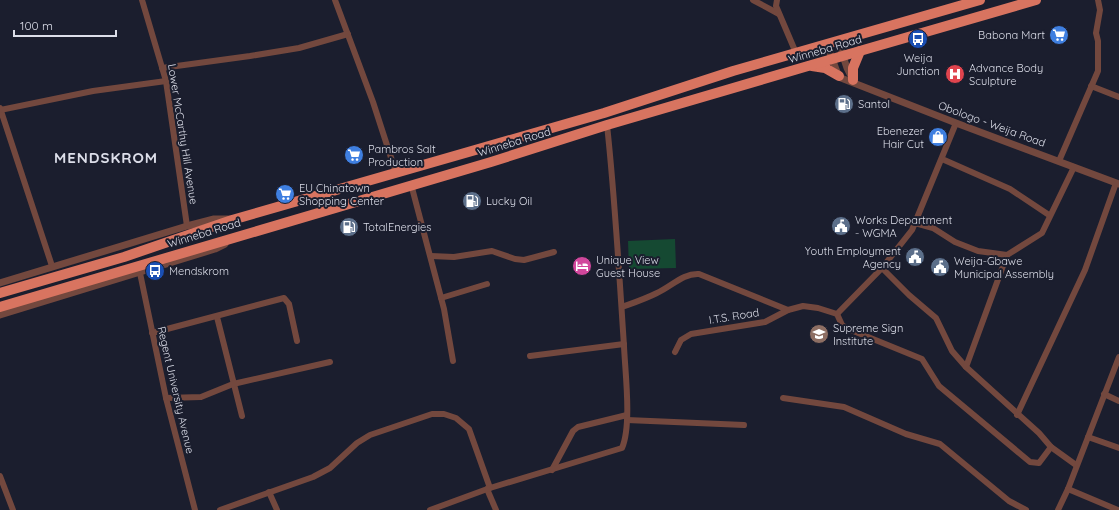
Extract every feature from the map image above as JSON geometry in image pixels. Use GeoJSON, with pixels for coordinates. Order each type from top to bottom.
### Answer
{"type":"FeatureCollection","features":[{"type":"Feature","properties":{"kind":"highway","name":"Winneba Road"},"geometry":{"type":"LineString","coordinates":[[0,293],[124,257],[232,220],[611,110],[796,53],[980,0]]}},
{"type":"Feature","properties":{"kind":"highway","name":"Winneba Road"},"geometry":{"type":"LineString","coordinates":[[0,307],[411,184],[491,162],[607,125],[1036,0]]}},
{"type":"Feature","properties":{"kind":"highway"},"geometry":{"type":"LineString","coordinates":[[855,83],[853,68],[860,51]]}},
{"type":"Feature","properties":{"kind":"highway"},"geometry":{"type":"LineString","coordinates":[[808,66],[825,68],[839,76]]}},
{"type":"Feature","properties":{"kind":"highway"},"geometry":{"type":"LineString","coordinates":[[482,147],[490,152],[491,162]]}},
{"type":"Feature","properties":{"kind":"street","name":"Lower McCarthy Hill Avenue"},"geometry":{"type":"LineString","coordinates":[[142,0],[166,81],[187,226]]}},
{"type":"Feature","properties":{"kind":"street"},"geometry":{"type":"LineString","coordinates":[[335,0],[396,173]]}},
{"type":"Feature","properties":{"kind":"street"},"geometry":{"type":"LineString","coordinates":[[753,0],[779,14]]}},
{"type":"Feature","properties":{"kind":"street"},"geometry":{"type":"LineString","coordinates":[[777,0],[776,6],[796,53]]}},
{"type":"Feature","properties":{"kind":"street"},"geometry":{"type":"LineString","coordinates":[[1060,161],[1098,71],[1098,41],[1096,34],[1100,10],[1098,0]]}},
{"type":"Feature","properties":{"kind":"street"},"geometry":{"type":"LineString","coordinates":[[162,68],[271,53],[298,48],[348,34]]}},
{"type":"Feature","properties":{"kind":"street"},"geometry":{"type":"LineString","coordinates":[[838,41],[842,56],[855,83]]}},
{"type":"Feature","properties":{"kind":"street"},"geometry":{"type":"LineString","coordinates":[[827,45],[839,76]]}},
{"type":"Feature","properties":{"kind":"street","name":"Obologo - Weija Road"},"geometry":{"type":"LineString","coordinates":[[839,76],[956,123],[1118,183]]}},
{"type":"Feature","properties":{"kind":"street"},"geometry":{"type":"LineString","coordinates":[[52,266],[0,109],[93,91],[166,81]]}},
{"type":"Feature","properties":{"kind":"street"},"geometry":{"type":"LineString","coordinates":[[1091,86],[1119,97]]}},
{"type":"Feature","properties":{"kind":"street"},"geometry":{"type":"LineString","coordinates":[[956,123],[915,223],[905,240],[882,268],[837,314],[842,325],[846,328],[922,359],[939,386],[1030,462],[1039,463],[1051,447]]}},
{"type":"Feature","properties":{"kind":"street"},"geometry":{"type":"LineString","coordinates":[[430,510],[489,489],[622,448],[625,442],[627,417],[622,308],[607,125]]}},
{"type":"Feature","properties":{"kind":"street"},"geometry":{"type":"LineString","coordinates":[[942,159],[1014,191],[1049,215]]}},
{"type":"Feature","properties":{"kind":"street"},"geometry":{"type":"LineString","coordinates":[[966,367],[1007,255],[1042,233],[1049,215],[1074,167]]}},
{"type":"Feature","properties":{"kind":"street"},"geometry":{"type":"LineString","coordinates":[[1018,415],[1085,270],[1118,183]]}},
{"type":"Feature","properties":{"kind":"street"},"geometry":{"type":"LineString","coordinates":[[411,184],[441,298],[452,361]]}},
{"type":"Feature","properties":{"kind":"street"},"geometry":{"type":"LineString","coordinates":[[0,283],[187,226],[214,219],[232,220]]}},
{"type":"Feature","properties":{"kind":"street"},"geometry":{"type":"LineString","coordinates":[[915,223],[933,228],[955,242],[978,251],[1007,255]]}},
{"type":"Feature","properties":{"kind":"street"},"geometry":{"type":"LineString","coordinates":[[0,315],[140,274],[215,249],[241,235]]}},
{"type":"Feature","properties":{"kind":"street"},"geometry":{"type":"LineString","coordinates":[[430,256],[454,257],[492,251],[515,259],[524,260],[554,252]]}},
{"type":"Feature","properties":{"kind":"street"},"geometry":{"type":"LineString","coordinates":[[882,268],[909,295],[936,318],[952,351],[966,367],[1039,433],[1051,447],[1076,465]]}},
{"type":"Feature","properties":{"kind":"street","name":"Regent University Avenue"},"geometry":{"type":"LineString","coordinates":[[140,274],[166,398],[195,510]]}},
{"type":"Feature","properties":{"kind":"street"},"geometry":{"type":"LineString","coordinates":[[622,308],[656,294],[687,275],[699,274],[788,310]]}},
{"type":"Feature","properties":{"kind":"street"},"geometry":{"type":"LineString","coordinates":[[441,298],[487,284]]}},
{"type":"Feature","properties":{"kind":"street"},"geometry":{"type":"LineString","coordinates":[[152,333],[286,298],[298,341]]}},
{"type":"Feature","properties":{"kind":"street","name":"I.T.S. Road"},"geometry":{"type":"LineString","coordinates":[[675,352],[681,340],[691,334],[765,322],[788,310],[803,306],[811,306],[837,314]]}},
{"type":"Feature","properties":{"kind":"street"},"geometry":{"type":"LineString","coordinates":[[217,317],[242,416]]}},
{"type":"Feature","properties":{"kind":"street"},"geometry":{"type":"LineString","coordinates":[[530,356],[624,344]]}},
{"type":"Feature","properties":{"kind":"street"},"geometry":{"type":"LineString","coordinates":[[1058,510],[1068,489],[1119,357]]}},
{"type":"Feature","properties":{"kind":"street"},"geometry":{"type":"LineString","coordinates":[[166,398],[201,397],[233,384],[330,362]]}},
{"type":"Feature","properties":{"kind":"street"},"geometry":{"type":"LineString","coordinates":[[1104,394],[1119,401]]}},
{"type":"Feature","properties":{"kind":"street"},"geometry":{"type":"LineString","coordinates":[[783,398],[844,407],[906,434],[940,444],[1009,501],[1026,510]]}},
{"type":"Feature","properties":{"kind":"street"},"geometry":{"type":"LineString","coordinates":[[220,510],[313,477],[330,468],[357,443],[370,435],[432,414],[444,414],[456,418],[469,428],[496,510]]}},
{"type":"Feature","properties":{"kind":"street"},"geometry":{"type":"LineString","coordinates":[[552,470],[572,431],[578,428],[627,417],[744,425]]}},
{"type":"Feature","properties":{"kind":"street"},"geometry":{"type":"LineString","coordinates":[[1088,437],[1119,448]]}},
{"type":"Feature","properties":{"kind":"street"},"geometry":{"type":"LineString","coordinates":[[0,476],[13,510]]}},
{"type":"Feature","properties":{"kind":"street"},"geometry":{"type":"LineString","coordinates":[[1068,489],[1118,510]]}},
{"type":"Feature","properties":{"kind":"street"},"geometry":{"type":"LineString","coordinates":[[269,492],[277,510]]}},
{"type":"Feature","properties":{"kind":"green space"},"geometry":{"type":"Polygon","coordinates":[[[675,239],[676,268],[629,269],[628,241],[675,239]]]}},
{"type":"Feature","properties":{"kind":"place","name":"Babona Mart"},"geometry":{"type":"Point","coordinates":[1059,35]}},
{"type":"Feature","properties":{"kind":"place","name":"Weija Junction"},"geometry":{"type":"Point","coordinates":[918,39]}},
{"type":"Feature","properties":{"kind":"place","name":"Advance Body Sculpture"},"geometry":{"type":"Point","coordinates":[955,74]}},
{"type":"Feature","properties":{"kind":"place","name":"Santol"},"geometry":{"type":"Point","coordinates":[844,104]}},
{"type":"Feature","properties":{"kind":"place","name":"Ebenezer Hair Cut"},"geometry":{"type":"Point","coordinates":[938,137]}},
{"type":"Feature","properties":{"kind":"place","name":"Pambros Salt Production"},"geometry":{"type":"Point","coordinates":[354,155]}},
{"type":"Feature","properties":{"kind":"place","name":"EU Chinatown Shopping Center"},"geometry":{"type":"Point","coordinates":[285,194]}},
{"type":"Feature","properties":{"kind":"place","name":"Lucky Oil"},"geometry":{"type":"Point","coordinates":[472,201]}},
{"type":"Feature","properties":{"kind":"place","name":"Works Department - WGMA"},"geometry":{"type":"Point","coordinates":[841,226]}},
{"type":"Feature","properties":{"kind":"place","name":"TotalEnergies"},"geometry":{"type":"Point","coordinates":[349,227]}},
{"type":"Feature","properties":{"kind":"place","name":"Youth Employment Agency"},"geometry":{"type":"Point","coordinates":[915,257]}},
{"type":"Feature","properties":{"kind":"place","name":"Unique View Guest House"},"geometry":{"type":"Point","coordinates":[582,266]}},
{"type":"Feature","properties":{"kind":"place","name":"Weija-Gbawe Municipal Assembly"},"geometry":{"type":"Point","coordinates":[940,267]}},
{"type":"Feature","properties":{"kind":"place","name":"Mendskrom"},"geometry":{"type":"Point","coordinates":[155,271]}},
{"type":"Feature","properties":{"kind":"place","name":"Supreme Sign Institute"},"geometry":{"type":"Point","coordinates":[819,334]}},
{"type":"Feature","properties":{"kind":"district","name":"MENDSKROM"},"geometry":{"type":"Point","coordinates":[106,158]}}]}
